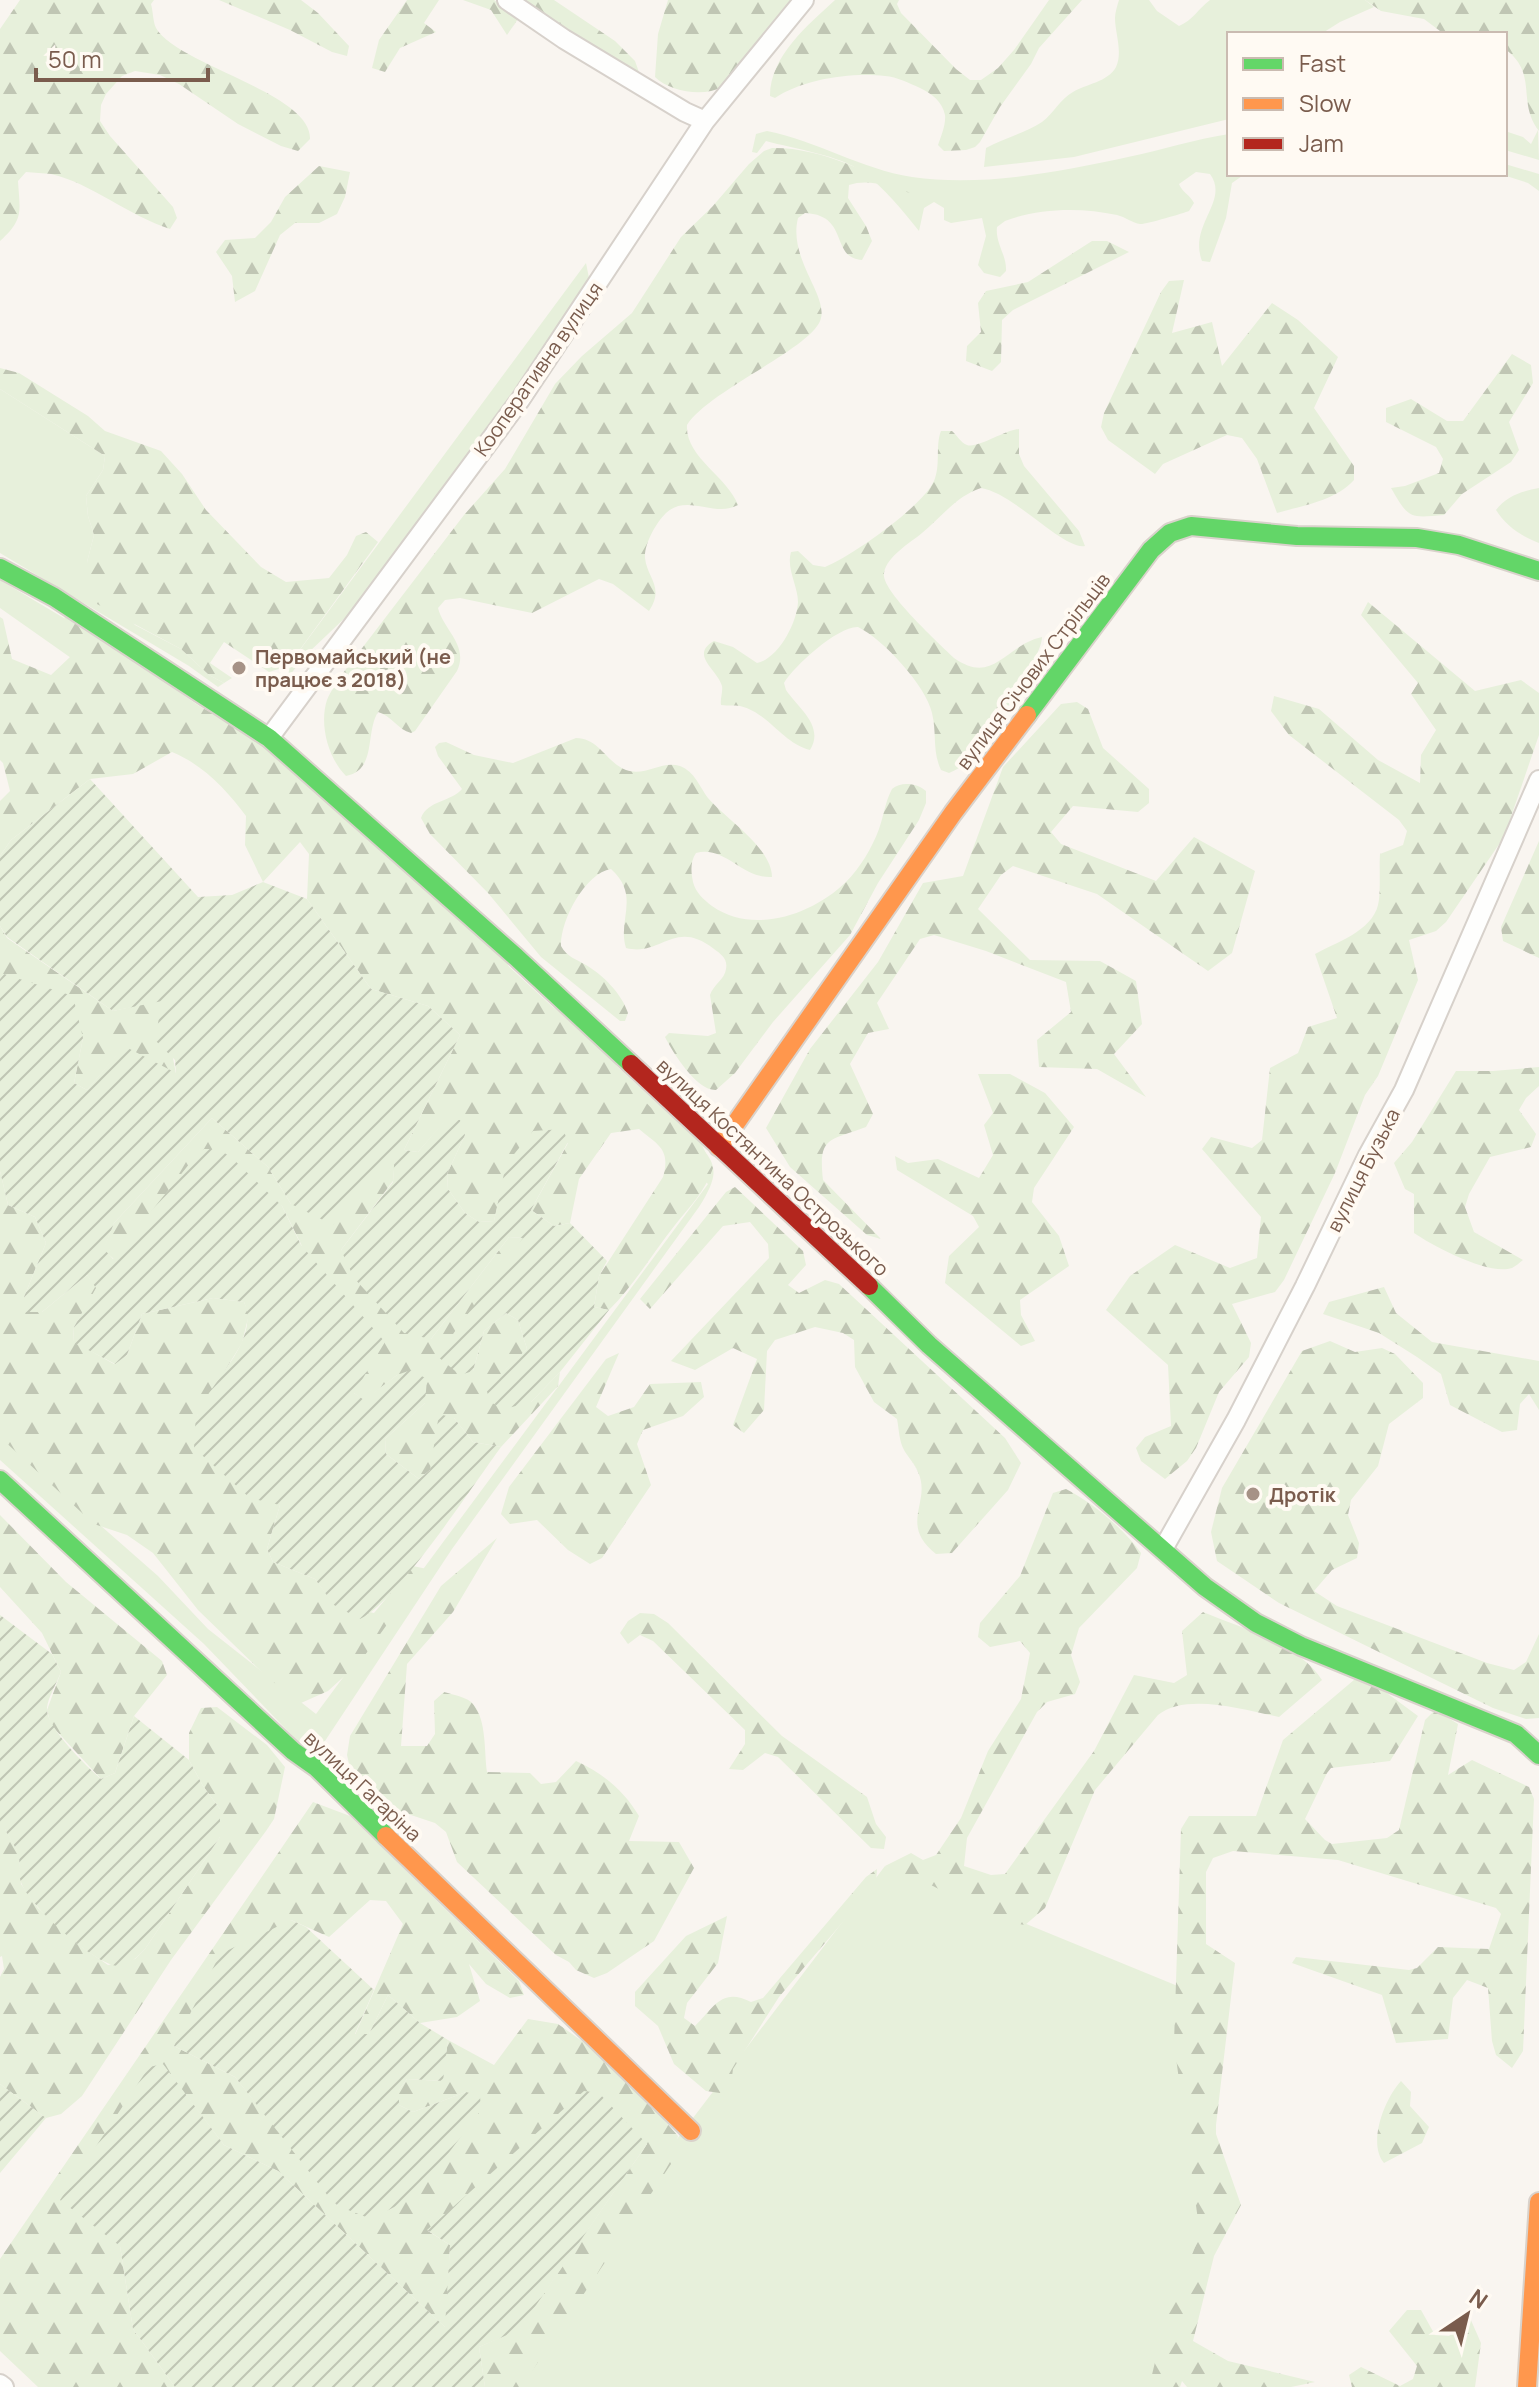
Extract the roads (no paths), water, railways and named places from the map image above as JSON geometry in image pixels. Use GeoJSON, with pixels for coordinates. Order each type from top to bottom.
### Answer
{"type":"FeatureCollection","features":[{"type":"Feature","properties":{"kind":"street"},"geometry":{"type":"LineString","coordinates":[[507,0],[578,47],[705,121]]}},
{"type":"Feature","properties":{"kind":"street","name":"Кооперативна вулиця"},"geometry":{"type":"LineString","coordinates":[[269,738],[520,400],[705,121],[804,0]]}},
{"type":"Feature","properties":{"kind":"street","name":"вулиця Січових Стрільців"},"geometry":{"type":"LineString","coordinates":[[719,1147],[953,813],[1151,550],[1170,533],[1191,526],[1297,536],[1417,538],[1459,545],[1539,571]]}},
{"type":"Feature","properties":{"kind":"street","name":"вулиця Костянтина Острозького"},"geometry":{"type":"LineString","coordinates":[[0,568],[54,597],[269,738],[516,957],[828,1246],[929,1345],[1205,1587],[1256,1623],[1301,1646],[1516,1734],[1536,1747]]}},
{"type":"Feature","properties":{"kind":"street","name":"вулиця Бузька"},"geometry":{"type":"LineString","coordinates":[[1163,1549],[1236,1420],[1368,1155],[1404,1090],[1539,780]]}},
{"type":"Feature","properties":{"kind":"street","name":"вулиця Гагаріна"},"geometry":{"type":"LineString","coordinates":[[0,1480],[293,1751],[317,1768],[691,2131]]}},
{"type":"Feature","properties":{"kind":"street"},"geometry":{"type":"LineString","coordinates":[[1527,2387],[1539,2202]]}},
{"type":"Feature","properties":{"kind":"place","name":"Первомайський (не працює з 2018)"},"geometry":{"type":"Point","coordinates":[239,668]}},
{"type":"Feature","properties":{"kind":"place","name":"Дротік"},"geometry":{"type":"Point","coordinates":[1253,1494]}}]}
